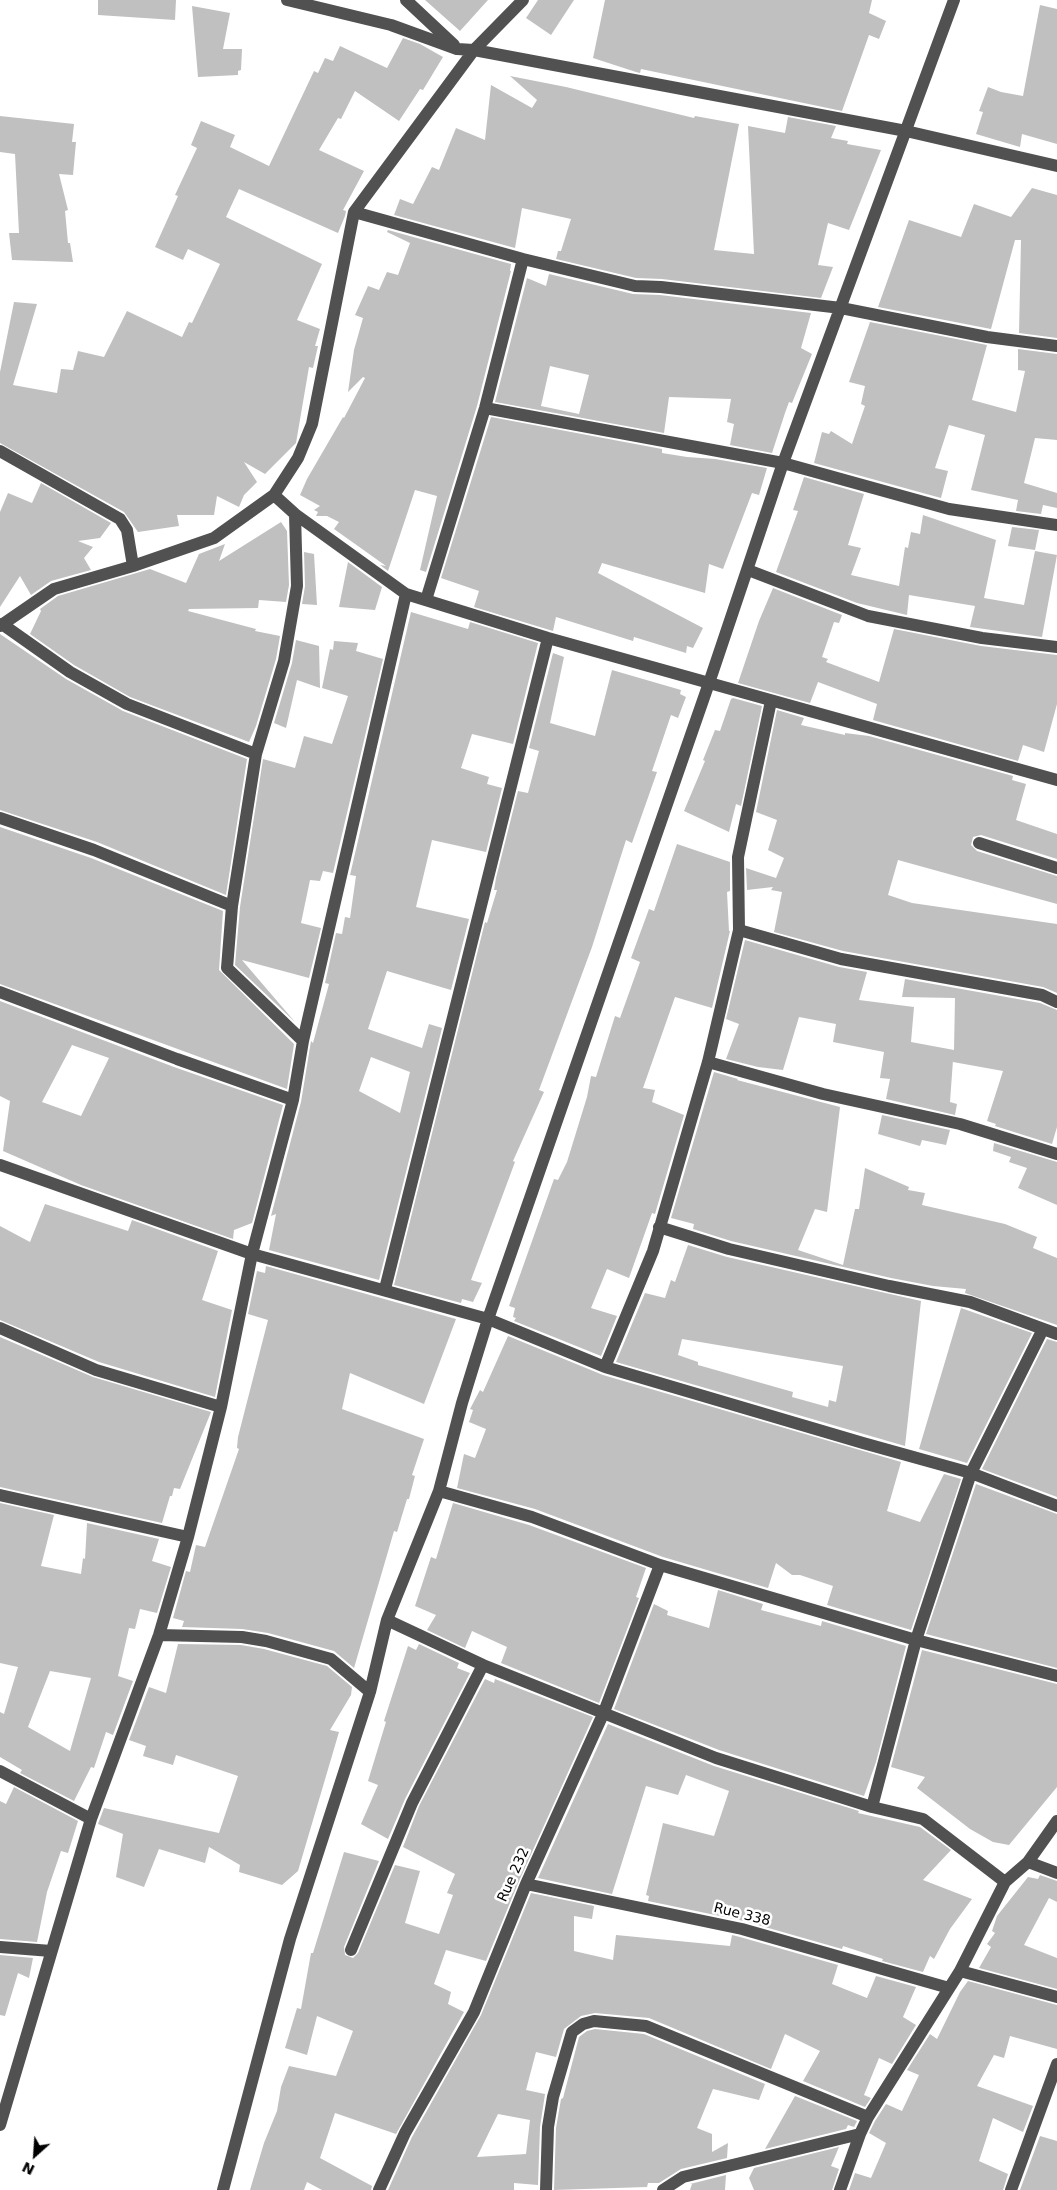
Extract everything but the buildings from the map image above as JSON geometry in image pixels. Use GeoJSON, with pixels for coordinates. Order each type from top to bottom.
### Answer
{"type":"FeatureCollection","features":[{"type":"Feature","properties":{"kind":"street"},"geometry":{"type":"LineString","coordinates":[[287,0],[391,25],[457,49],[474,50],[906,131],[1057,166]]}},
{"type":"Feature","properties":{"kind":"street"},"geometry":{"type":"LineString","coordinates":[[406,0],[457,49]]}},
{"type":"Feature","properties":{"kind":"street"},"geometry":{"type":"LineString","coordinates":[[256,754],[126,704],[70,672],[1,625],[54,589],[133,566],[214,538],[274,495],[298,458],[312,424],[354,212],[474,50],[523,0]]}},
{"type":"Feature","properties":{"kind":"street"},"geometry":{"type":"LineString","coordinates":[[223,2190],[290,1939],[370,1692],[387,1620],[438,1491],[462,1403],[488,1319],[709,684],[783,463],[954,0]]}},
{"type":"Feature","properties":{"kind":"street"},"geometry":{"type":"LineString","coordinates":[[354,212],[523,259],[635,286],[841,308],[986,337],[1057,346]]}},
{"type":"Feature","properties":{"kind":"street"},"geometry":{"type":"LineString","coordinates":[[426,600],[485,408],[523,259]]}},
{"type":"Feature","properties":{"kind":"street"},"geometry":{"type":"LineString","coordinates":[[485,408],[783,463],[949,509],[1057,525]]}},
{"type":"Feature","properties":{"kind":"street"},"geometry":{"type":"LineString","coordinates":[[0,451],[120,519],[127,530],[133,566]]}},
{"type":"Feature","properties":{"kind":"street"},"geometry":{"type":"LineString","coordinates":[[274,495],[295,514],[406,594],[548,638],[1057,780]]}},
{"type":"Feature","properties":{"kind":"street"},"geometry":{"type":"LineString","coordinates":[[295,514],[296,586],[284,660],[256,754],[232,906],[227,968],[303,1041]]}},
{"type":"Feature","properties":{"kind":"street"},"geometry":{"type":"LineString","coordinates":[[748,570],[868,616],[982,638],[1057,647]]}},
{"type":"Feature","properties":{"kind":"street"},"geometry":{"type":"LineString","coordinates":[[0,2125],[50,1951],[91,1819],[159,1635],[188,1537],[221,1408],[252,1254],[293,1100],[303,1041],[406,594]]}},
{"type":"Feature","properties":{"kind":"street"},"geometry":{"type":"LineString","coordinates":[[385,1289],[548,638]]}},
{"type":"Feature","properties":{"kind":"street"},"geometry":{"type":"LineString","coordinates":[[605,1367],[653,1251],[708,1062],[739,930],[738,857],[771,701]]}},
{"type":"Feature","properties":{"kind":"street"},"geometry":{"type":"LineString","coordinates":[[0,818],[102,853],[232,906]]}},
{"type":"Feature","properties":{"kind":"street"},"geometry":{"type":"LineString","coordinates":[[980,843],[1057,868]]}},
{"type":"Feature","properties":{"kind":"street"},"geometry":{"type":"LineString","coordinates":[[739,930],[841,959],[1042,995],[1057,1002]]}},
{"type":"Feature","properties":{"kind":"street"},"geometry":{"type":"LineString","coordinates":[[0,992],[177,1059],[293,1100]]}},
{"type":"Feature","properties":{"kind":"street"},"geometry":{"type":"LineString","coordinates":[[708,1062],[823,1094],[960,1124],[1057,1154]]}},
{"type":"Feature","properties":{"kind":"street"},"geometry":{"type":"LineString","coordinates":[[0,1165],[252,1254],[385,1289],[488,1319],[605,1367],[970,1473],[1057,1506]]}},
{"type":"Feature","properties":{"kind":"street"},"geometry":{"type":"LineString","coordinates":[[659,1228],[730,1249],[889,1286],[970,1302],[1057,1334]]}},
{"type":"Feature","properties":{"kind":"street"},"geometry":{"type":"LineString","coordinates":[[0,1328],[96,1370],[221,1408]]}},
{"type":"Feature","properties":{"kind":"street"},"geometry":{"type":"LineString","coordinates":[[872,1807],[916,1640],[970,1473],[1043,1329]]}},
{"type":"Feature","properties":{"kind":"street"},"geometry":{"type":"LineString","coordinates":[[438,1491],[532,1517],[660,1565],[916,1640],[1057,1676]]}},
{"type":"Feature","properties":{"kind":"street"},"geometry":{"type":"LineString","coordinates":[[0,1495],[188,1537]]}},
{"type":"Feature","properties":{"kind":"street","name":"Rue 232"},"geometry":{"type":"LineString","coordinates":[[379,2190],[405,2132],[474,2012],[526,1884],[604,1712],[660,1565]]}},
{"type":"Feature","properties":{"kind":"street"},"geometry":{"type":"LineString","coordinates":[[387,1620],[483,1665],[716,1758],[872,1807],[923,1818],[1005,1882]]}},
{"type":"Feature","properties":{"kind":"street"},"geometry":{"type":"LineString","coordinates":[[159,1635],[242,1637],[266,1641],[330,1659],[370,1692]]}},
{"type":"Feature","properties":{"kind":"street"},"geometry":{"type":"LineString","coordinates":[[351,1950],[412,1803],[483,1665]]}},
{"type":"Feature","properties":{"kind":"street"},"geometry":{"type":"LineString","coordinates":[[0,1771],[91,1819]]}},
{"type":"Feature","properties":{"kind":"street"},"geometry":{"type":"LineString","coordinates":[[840,2190],[868,2117],[960,1971],[1005,1882],[1028,1862],[1057,1821]]}},
{"type":"Feature","properties":{"kind":"street"},"geometry":{"type":"LineString","coordinates":[[1028,1862],[1057,1873]]}},
{"type":"Feature","properties":{"kind":"street","name":"Rue 338"},"geometry":{"type":"LineString","coordinates":[[526,1884],[742,1929],[949,1988]]}},
{"type":"Feature","properties":{"kind":"street"},"geometry":{"type":"LineString","coordinates":[[0,1947],[50,1951]]}},
{"type":"Feature","properties":{"kind":"street"},"geometry":{"type":"LineString","coordinates":[[960,1971],[1057,1997]]}},
{"type":"Feature","properties":{"kind":"street"},"geometry":{"type":"LineString","coordinates":[[546,2190],[548,2127],[553,2097],[572,2032],[583,2024],[594,2020],[646,2026],[868,2117]]}},
{"type":"Feature","properties":{"kind":"street"},"geometry":{"type":"LineString","coordinates":[[1011,2190],[1057,2064]]}},
{"type":"Feature","properties":{"kind":"street"},"geometry":{"type":"LineString","coordinates":[[663,2190],[860,2134]]}}]}
